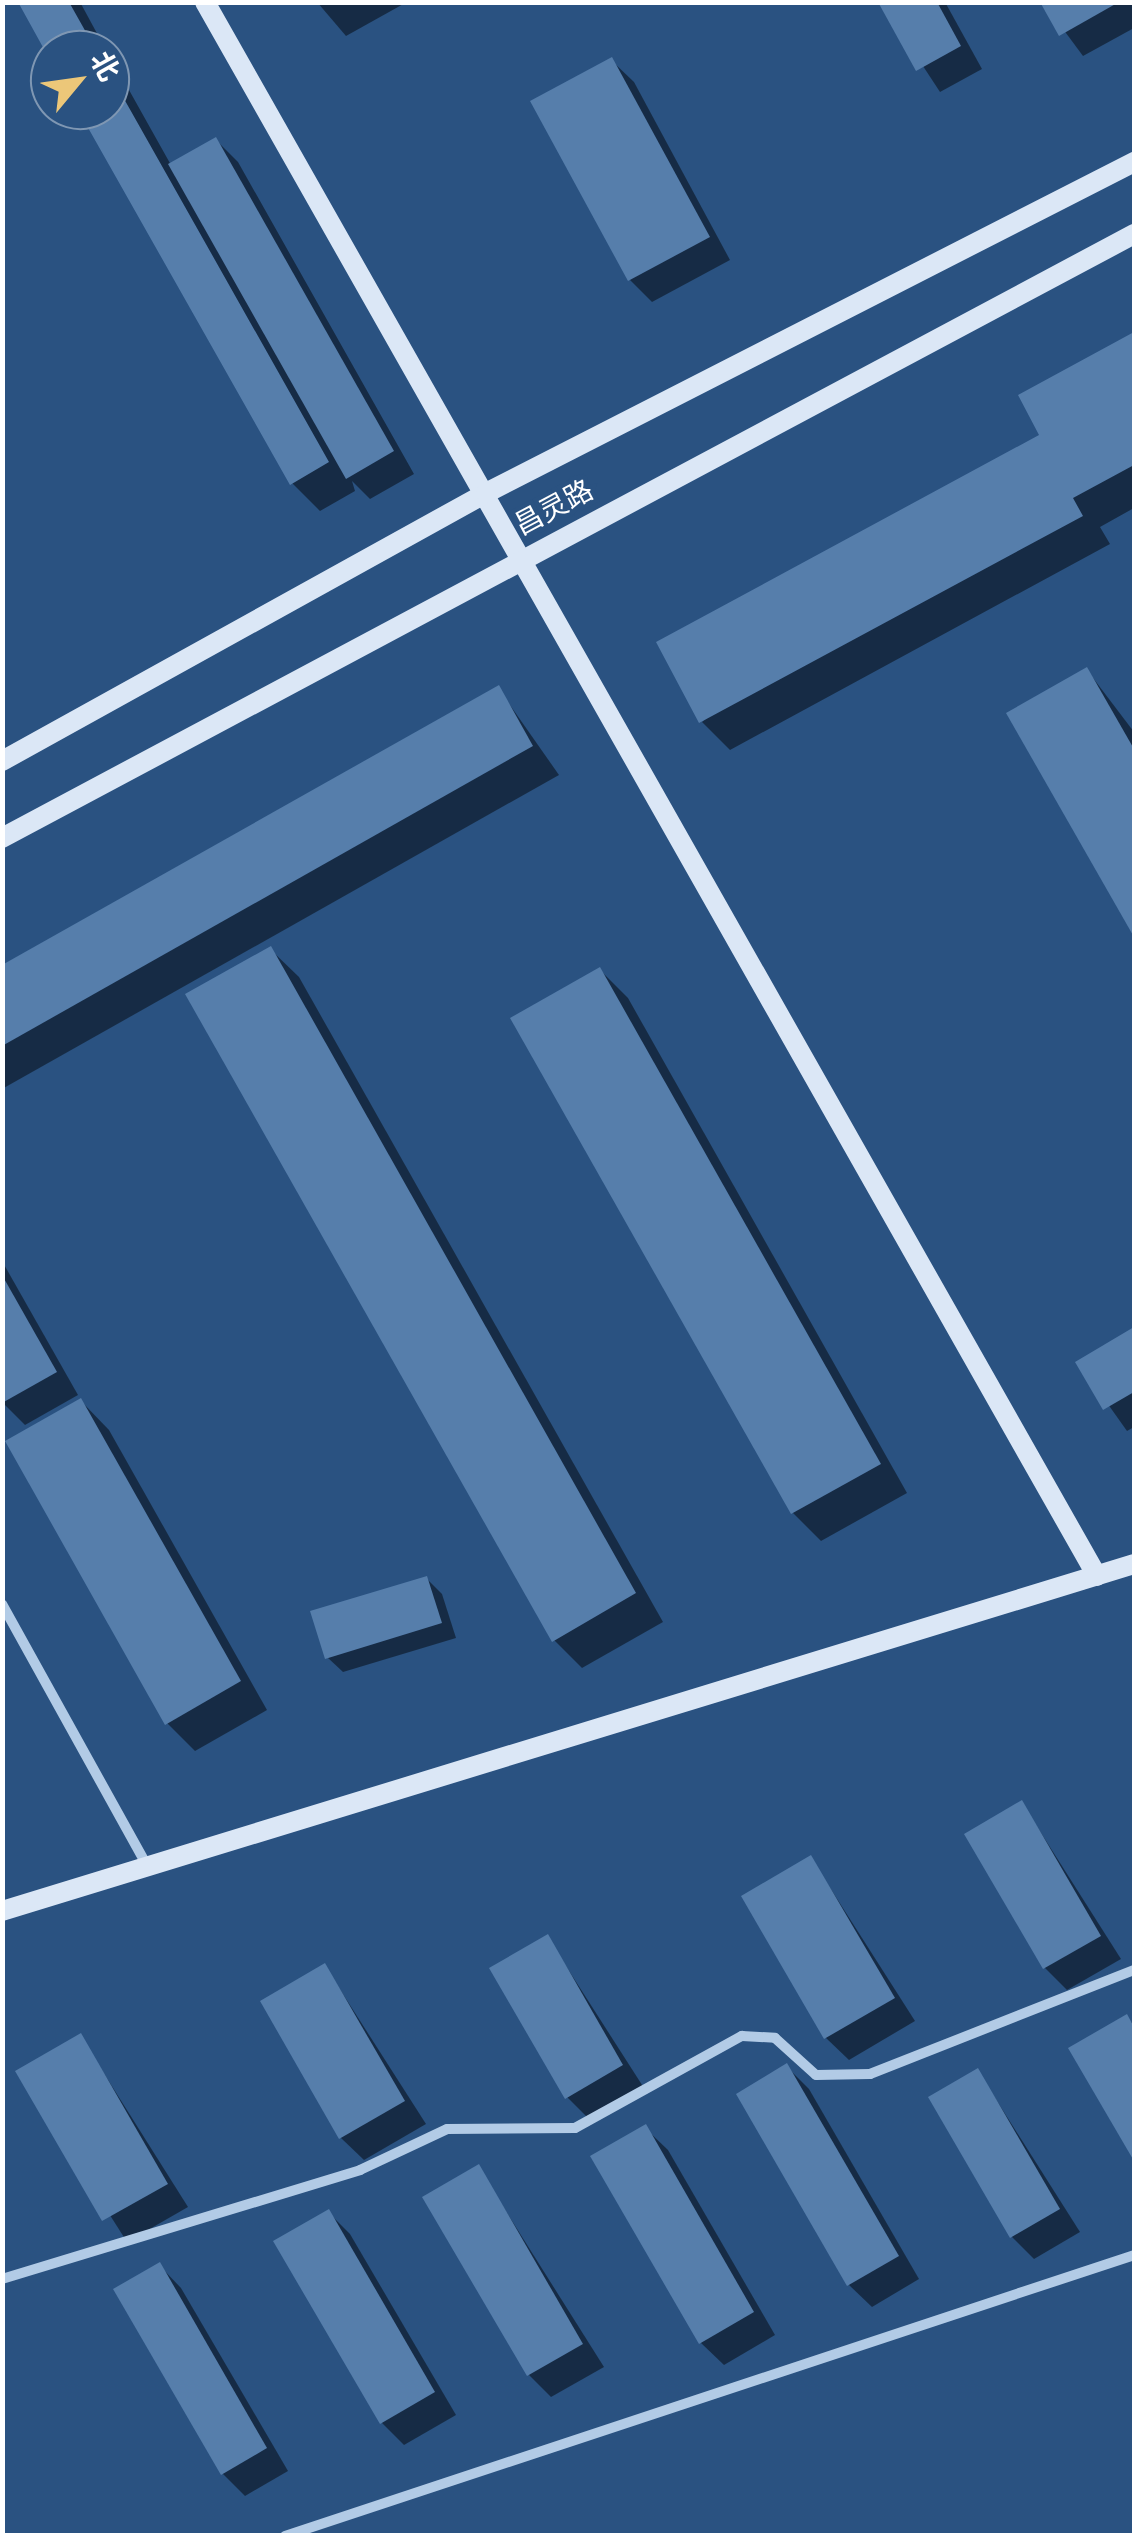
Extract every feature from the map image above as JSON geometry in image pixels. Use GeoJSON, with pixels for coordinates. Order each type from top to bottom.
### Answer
{"type":"FeatureCollection","features":[{"type":"Feature","properties":{"kind":"street"},"geometry":{"type":"LineString","coordinates":[[205,2],[1097,1576]]}},
{"type":"Feature","properties":{"kind":"street","name":"昌灵路"},"geometry":{"type":"LineString","coordinates":[[2,761],[486,493],[1134,162]]}},
{"type":"Feature","properties":{"kind":"street","name":"昌灵路"},"geometry":{"type":"LineString","coordinates":[[2,838],[522,556],[1134,234]]}},
{"type":"Feature","properties":{"kind":"street"},"geometry":{"type":"LineString","coordinates":[[2,1911],[1134,1564]]}},
{"type":"Feature","properties":{"kind":"street"},"geometry":{"type":"LineString","coordinates":[[2,1604],[147,1866]]}},
{"type":"Feature","properties":{"kind":"street"},"geometry":{"type":"LineString","coordinates":[[2,2279],[360,2170],[447,2129],[575,2128],[742,2036],[775,2038],[816,2075],[870,2074],[1134,1970]]}},
{"type":"Feature","properties":{"kind":"street"},"geometry":{"type":"LineString","coordinates":[[285,2536],[1134,2254]]}},
{"type":"Feature","properties":{"kind":"building"},"geometry":{"type":"Polygon","coordinates":[[[18,2],[69,2],[85,30],[33,30],[18,2]]]}},
{"type":"Feature","properties":{"kind":"building"},"geometry":{"type":"Polygon","coordinates":[[[878,2],[937,2],[961,46],[916,71],[878,2]]]}},
{"type":"Feature","properties":{"kind":"building"},"geometry":{"type":"Polygon","coordinates":[[[1040,2],[1119,2],[1059,36],[1040,2]]]}},
{"type":"Feature","properties":{"kind":"building"},"geometry":{"type":"Polygon","coordinates":[[[612,57],[710,237],[628,281],[530,101],[612,57]]]}},
{"type":"Feature","properties":{"kind":"building"},"geometry":{"type":"Polygon","coordinates":[[[130,109],[329,462],[290,485],[89,130],[130,130],[130,109]]]}},
{"type":"Feature","properties":{"kind":"building"},"geometry":{"type":"Polygon","coordinates":[[[216,137],[394,451],[346,479],[168,164],[216,137]]]}},
{"type":"Feature","properties":{"kind":"building"},"geometry":{"type":"Polygon","coordinates":[[[1134,332],[1134,465],[1073,498],[1083,516],[699,723],[656,642],[1039,435],[1018,395],[1134,332]]]}},
{"type":"Feature","properties":{"kind":"building"},"geometry":{"type":"Polygon","coordinates":[[[1087,667],[1134,749],[1134,937],[1006,713],[1087,667]]]}},
{"type":"Feature","properties":{"kind":"building"},"geometry":{"type":"Polygon","coordinates":[[[499,685],[533,746],[2,1046],[2,965],[499,685]]]}},
{"type":"Feature","properties":{"kind":"building"},"geometry":{"type":"Polygon","coordinates":[[[271,946],[636,1593],[552,1642],[185,994],[271,946]]]}},
{"type":"Feature","properties":{"kind":"building"},"geometry":{"type":"Polygon","coordinates":[[[600,967],[881,1464],[791,1514],[510,1018],[600,967]]]}},
{"type":"Feature","properties":{"kind":"building"},"geometry":{"type":"Polygon","coordinates":[[[2,1275],[57,1372],[2,1403],[2,1275]]]}},
{"type":"Feature","properties":{"kind":"building"},"geometry":{"type":"Polygon","coordinates":[[[1134,1327],[1134,1392],[1103,1410],[1075,1362],[1134,1327]]]}},
{"type":"Feature","properties":{"kind":"building"},"geometry":{"type":"Polygon","coordinates":[[[81,1398],[241,1681],[165,1725],[5,1441],[81,1398]]]}},
{"type":"Feature","properties":{"kind":"building"},"geometry":{"type":"Polygon","coordinates":[[[427,1576],[442,1623],[325,1659],[310,1611],[427,1576]]]}},
{"type":"Feature","properties":{"kind":"building"},"geometry":{"type":"Polygon","coordinates":[[[1022,1800],[1101,1936],[1043,1969],[964,1834],[1022,1800]]]}},
{"type":"Feature","properties":{"kind":"building"},"geometry":{"type":"Polygon","coordinates":[[[811,1855],[895,1998],[824,2039],[741,1896],[811,1855]]]}},
{"type":"Feature","properties":{"kind":"building"},"geometry":{"type":"Polygon","coordinates":[[[548,1934],[623,2065],[565,2099],[489,1968],[548,1934]]]}},
{"type":"Feature","properties":{"kind":"building"},"geometry":{"type":"Polygon","coordinates":[[[325,1963],[405,2101],[339,2139],[260,2001],[325,1963]]]}},
{"type":"Feature","properties":{"kind":"building"},"geometry":{"type":"Polygon","coordinates":[[[1127,2014],[1134,2027],[1134,2161],[1068,2048],[1127,2014]]]}},
{"type":"Feature","properties":{"kind":"building"},"geometry":{"type":"Polygon","coordinates":[[[81,2033],[168,2184],[102,2221],[15,2071],[81,2033]]]}},
{"type":"Feature","properties":{"kind":"building"},"geometry":{"type":"Polygon","coordinates":[[[787,2063],[899,2256],[847,2286],[736,2094],[787,2063]]]}},
{"type":"Feature","properties":{"kind":"building"},"geometry":{"type":"Polygon","coordinates":[[[978,2068],[1060,2209],[1010,2238],[928,2097],[978,2068]]]}},
{"type":"Feature","properties":{"kind":"building"},"geometry":{"type":"Polygon","coordinates":[[[646,2124],[754,2312],[699,2344],[590,2156],[646,2124]]]}},
{"type":"Feature","properties":{"kind":"building"},"geometry":{"type":"Polygon","coordinates":[[[479,2164],[583,2344],[527,2376],[422,2197],[479,2164]]]}},
{"type":"Feature","properties":{"kind":"building"},"geometry":{"type":"Polygon","coordinates":[[[329,2209],[435,2392],[380,2424],[273,2241],[329,2209]]]}},
{"type":"Feature","properties":{"kind":"building"},"geometry":{"type":"Polygon","coordinates":[[[160,2262],[267,2448],[221,2475],[113,2289],[160,2262]]]}}]}
